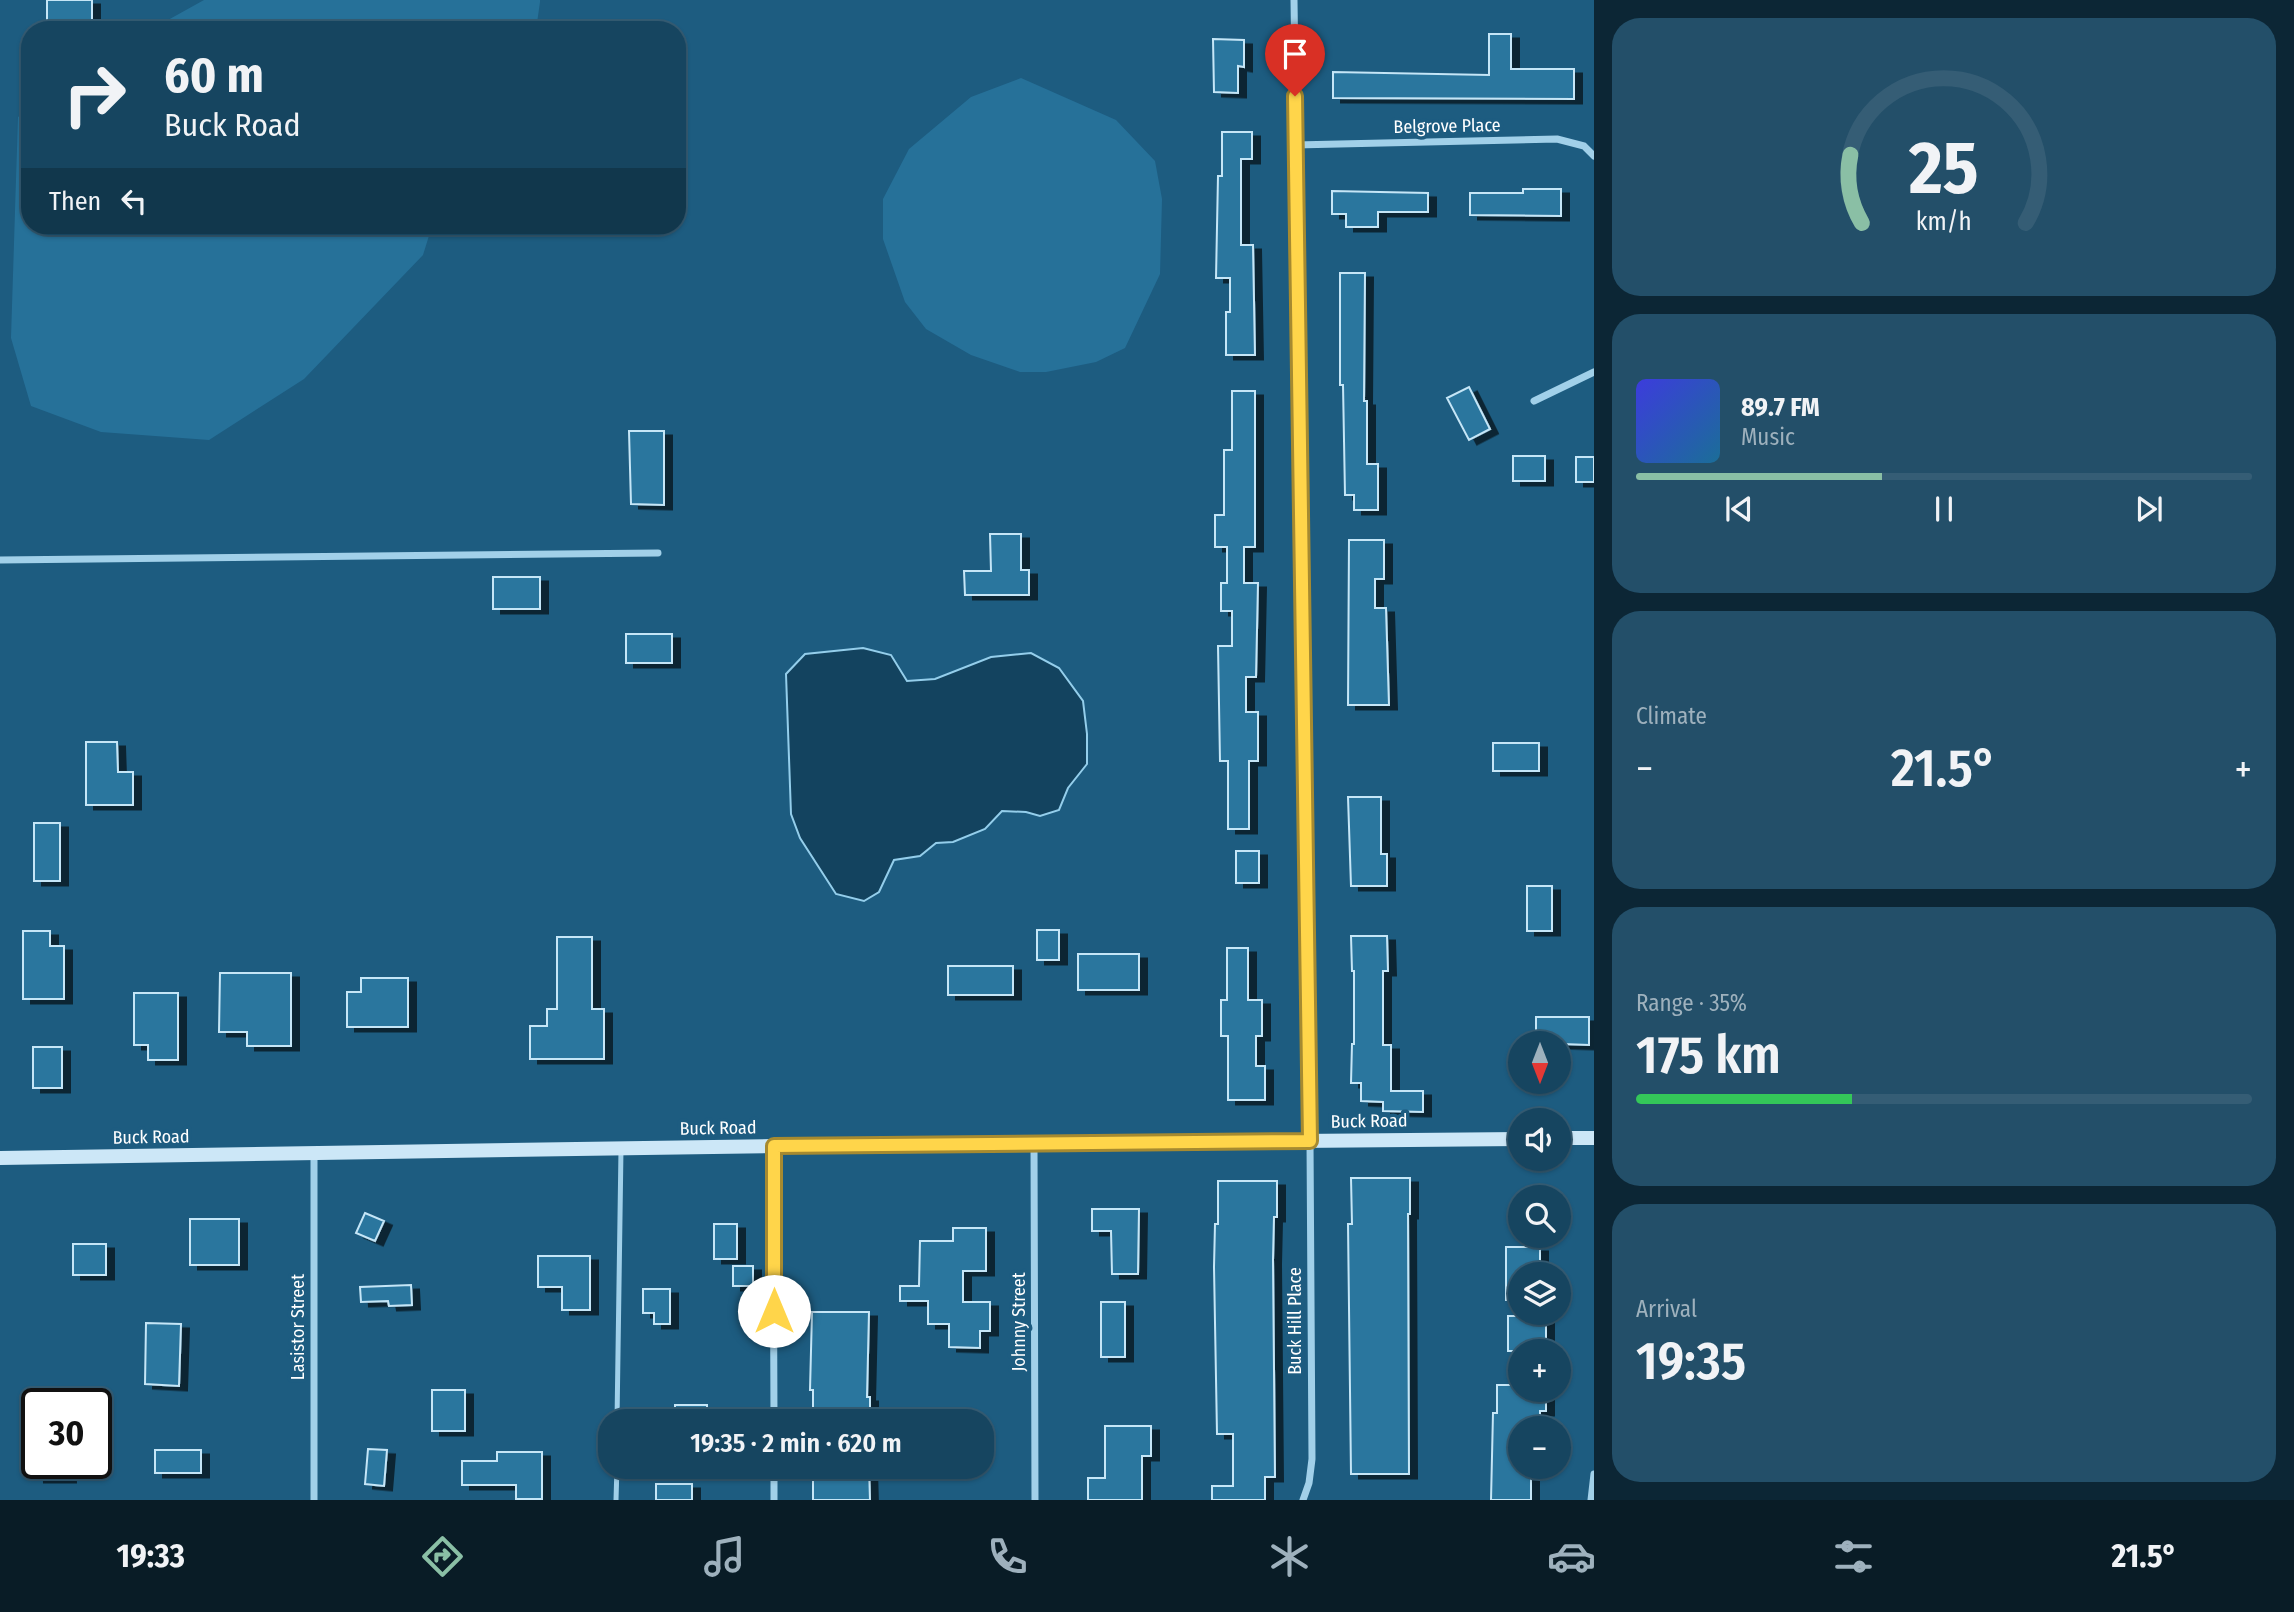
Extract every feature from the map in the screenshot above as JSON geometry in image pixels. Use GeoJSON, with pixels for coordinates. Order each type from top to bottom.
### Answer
{"type":"FeatureCollection","features":[{"type":"Feature","properties":{"kind":"street","name":"Buck Hill Place"},"geometry":{"type":"LineString","coordinates":[[1294,0],[1312,1459],[1309,1483],[1303,1500]]}},
{"type":"Feature","properties":{"kind":"street","name":"Belgrove Place"},"geometry":{"type":"LineString","coordinates":[[1296,145],[1557,139],[1584,146],[1594,156]]}},
{"type":"Feature","properties":{"kind":"street"},"geometry":{"type":"LineString","coordinates":[[1534,401],[1594,372]]}},
{"type":"Feature","properties":{"kind":"street"},"geometry":{"type":"LineString","coordinates":[[0,560],[658,553]]}},
{"type":"Feature","properties":{"kind":"street"},"geometry":{"type":"LineString","coordinates":[[1571,1138],[1594,1138]]}},
{"type":"Feature","properties":{"kind":"street","name":"Buck Road"},"geometry":{"type":"LineString","coordinates":[[0,1158],[774,1146],[1508,1139]]}},
{"type":"Feature","properties":{"kind":"street","name":"Johnny Street"},"geometry":{"type":"LineString","coordinates":[[1034,1143],[1035,1500]]}},
{"type":"Feature","properties":{"kind":"street"},"geometry":{"type":"LineString","coordinates":[[774,1146],[774,1409]]}},
{"type":"Feature","properties":{"kind":"street","name":"Lasistor Street"},"geometry":{"type":"LineString","coordinates":[[314,1154],[314,1500]]}},
{"type":"Feature","properties":{"kind":"street"},"geometry":{"type":"LineString","coordinates":[[1591,1500],[1594,1474]]}},
{"type":"Feature","properties":{"kind":"street"},"geometry":{"type":"LineString","coordinates":[[774,1479],[774,1500]]}},
{"type":"Feature","properties":{"kind":"lane"},"geometry":{"type":"LineString","coordinates":[[617,1409],[621,1149]]}},
{"type":"Feature","properties":{"kind":"lane"},"geometry":{"type":"LineString","coordinates":[[616,1500],[617,1479]]}},
{"type":"Feature","properties":{"kind":"shaded area"},"geometry":{"type":"Polygon","coordinates":[[[204,0],[540,0],[537,21],[166,21],[204,0]]]}},
{"type":"Feature","properties":{"kind":"shaded area"},"geometry":{"type":"Polygon","coordinates":[[[1021,78],[1116,120],[1155,161],[1162,199],[1160,274],[1125,348],[1096,362],[1046,372],[1020,372],[971,355],[926,329],[905,302],[883,239],[883,199],[909,149],[971,97],[1021,78]]]}},
{"type":"Feature","properties":{"kind":"shaded area"},"geometry":{"type":"Polygon","coordinates":[[[21,115],[21,235],[429,235],[423,255],[304,379],[209,440],[101,432],[31,406],[11,338],[18,117],[21,115]]]}},
{"type":"Feature","properties":{"kind":"shaded area"},"geometry":{"type":"Polygon","coordinates":[[[863,648],[891,655],[907,681],[935,679],[991,657],[1031,653],[1059,668],[1083,701],[1087,764],[1068,788],[1059,810],[1040,816],[1026,812],[1002,811],[985,829],[953,842],[936,843],[920,856],[894,860],[879,892],[864,901],[836,894],[800,838],[791,814],[786,674],[805,654],[863,648]]]}},
{"type":"Feature","properties":{"kind":"building"},"geometry":{"type":"Polygon","coordinates":[[[47,0],[92,0],[92,21],[47,21],[47,0]]]}},
{"type":"Feature","properties":{"kind":"building"},"geometry":{"type":"Polygon","coordinates":[[[1489,34],[1511,34],[1511,69],[1574,69],[1574,99],[1333,98],[1333,72],[1489,75],[1489,34]]]}},
{"type":"Feature","properties":{"kind":"building"},"geometry":{"type":"Polygon","coordinates":[[[1213,39],[1244,40],[1244,67],[1238,66],[1238,93],[1214,92],[1213,39]]]}},
{"type":"Feature","properties":{"kind":"building"},"geometry":{"type":"Polygon","coordinates":[[[1222,132],[1252,132],[1252,159],[1241,159],[1241,245],[1253,245],[1255,355],[1226,355],[1226,312],[1230,312],[1230,278],[1216,278],[1218,176],[1222,176],[1222,132]]]}},
{"type":"Feature","properties":{"kind":"building"},"geometry":{"type":"Polygon","coordinates":[[[1523,189],[1561,189],[1561,216],[1470,215],[1470,193],[1523,193],[1523,189]]]}},
{"type":"Feature","properties":{"kind":"building"},"geometry":{"type":"Polygon","coordinates":[[[1332,191],[1428,193],[1428,212],[1378,212],[1378,227],[1346,227],[1346,214],[1332,214],[1332,191]]]}},
{"type":"Feature","properties":{"kind":"building"},"geometry":{"type":"Polygon","coordinates":[[[1340,273],[1365,273],[1364,401],[1367,401],[1367,464],[1378,464],[1378,510],[1354,510],[1354,495],[1345,495],[1343,385],[1340,385],[1340,273]]]}},
{"type":"Feature","properties":{"kind":"building"},"geometry":{"type":"Polygon","coordinates":[[[1469,387],[1490,429],[1469,440],[1447,398],[1469,387]]]}},
{"type":"Feature","properties":{"kind":"building"},"geometry":{"type":"Polygon","coordinates":[[[1232,391],[1255,391],[1255,547],[1244,547],[1244,583],[1258,583],[1256,677],[1246,677],[1246,712],[1258,712],[1258,761],[1249,761],[1249,829],[1228,829],[1228,761],[1220,761],[1218,646],[1232,646],[1232,611],[1221,611],[1221,583],[1227,583],[1227,547],[1215,547],[1215,515],[1224,515],[1224,450],[1232,450],[1232,391]]]}},
{"type":"Feature","properties":{"kind":"building"},"geometry":{"type":"Polygon","coordinates":[[[629,431],[664,431],[664,505],[631,504],[629,431]]]}},
{"type":"Feature","properties":{"kind":"building"},"geometry":{"type":"Polygon","coordinates":[[[1513,456],[1545,456],[1545,481],[1513,481],[1513,456]]]}},
{"type":"Feature","properties":{"kind":"building"},"geometry":{"type":"Polygon","coordinates":[[[1576,457],[1594,457],[1594,482],[1576,482],[1576,457]]]}},
{"type":"Feature","properties":{"kind":"building"},"geometry":{"type":"Polygon","coordinates":[[[990,534],[1021,534],[1021,570],[1029,570],[1029,595],[965,595],[964,571],[991,571],[990,534]]]}},
{"type":"Feature","properties":{"kind":"building"},"geometry":{"type":"Polygon","coordinates":[[[1349,540],[1384,540],[1384,579],[1375,579],[1375,608],[1386,608],[1389,705],[1348,705],[1349,540]]]}},
{"type":"Feature","properties":{"kind":"building"},"geometry":{"type":"Polygon","coordinates":[[[493,577],[540,577],[540,609],[493,609],[493,577]]]}},
{"type":"Feature","properties":{"kind":"building"},"geometry":{"type":"Polygon","coordinates":[[[626,634],[672,634],[672,663],[626,663],[626,634]]]}},
{"type":"Feature","properties":{"kind":"building"},"geometry":{"type":"Polygon","coordinates":[[[86,742],[117,742],[118,772],[133,772],[133,805],[86,805],[86,742]]]}},
{"type":"Feature","properties":{"kind":"building"},"geometry":{"type":"Polygon","coordinates":[[[1493,743],[1539,743],[1539,771],[1493,771],[1493,743]]]}},
{"type":"Feature","properties":{"kind":"building"},"geometry":{"type":"Polygon","coordinates":[[[1348,797],[1381,797],[1381,854],[1387,854],[1387,886],[1351,886],[1348,797]]]}},
{"type":"Feature","properties":{"kind":"building"},"geometry":{"type":"Polygon","coordinates":[[[34,823],[60,823],[60,881],[34,881],[34,823]]]}},
{"type":"Feature","properties":{"kind":"building"},"geometry":{"type":"Polygon","coordinates":[[[1236,851],[1259,851],[1259,883],[1236,883],[1236,851]]]}},
{"type":"Feature","properties":{"kind":"building"},"geometry":{"type":"Polygon","coordinates":[[[1527,886],[1552,886],[1552,931],[1527,931],[1527,886]]]}},
{"type":"Feature","properties":{"kind":"building"},"geometry":{"type":"Polygon","coordinates":[[[1037,930],[1059,930],[1059,960],[1037,960],[1037,930]]]}},
{"type":"Feature","properties":{"kind":"building"},"geometry":{"type":"Polygon","coordinates":[[[23,931],[50,931],[50,946],[64,946],[64,999],[23,999],[23,931]]]}},
{"type":"Feature","properties":{"kind":"building"},"geometry":{"type":"Polygon","coordinates":[[[1351,936],[1387,936],[1388,971],[1383,971],[1383,1045],[1391,1045],[1391,1091],[1423,1091],[1423,1112],[1383,1111],[1383,1102],[1361,1101],[1361,1083],[1351,1083],[1354,971],[1351,936]]]}},
{"type":"Feature","properties":{"kind":"building"},"geometry":{"type":"Polygon","coordinates":[[[557,937],[592,937],[592,1009],[604,1009],[604,1059],[530,1059],[530,1026],[547,1026],[547,1009],[557,1009],[557,937]]]}},
{"type":"Feature","properties":{"kind":"building"},"geometry":{"type":"Polygon","coordinates":[[[1227,948],[1248,948],[1248,1000],[1262,1000],[1262,1036],[1256,1036],[1256,1066],[1265,1066],[1265,1100],[1228,1100],[1228,1036],[1221,1036],[1221,1000],[1227,1000],[1227,948]]]}},
{"type":"Feature","properties":{"kind":"building"},"geometry":{"type":"Polygon","coordinates":[[[1078,954],[1139,954],[1139,990],[1078,990],[1078,954]]]}},
{"type":"Feature","properties":{"kind":"building"},"geometry":{"type":"Polygon","coordinates":[[[948,966],[1013,966],[1013,995],[948,995],[948,966]]]}},
{"type":"Feature","properties":{"kind":"building"},"geometry":{"type":"Polygon","coordinates":[[[220,973],[291,973],[291,1046],[247,1046],[247,1032],[219,1032],[220,973]]]}},
{"type":"Feature","properties":{"kind":"building"},"geometry":{"type":"Polygon","coordinates":[[[361,978],[408,978],[408,1027],[347,1027],[347,992],[361,992],[361,978]]]}},
{"type":"Feature","properties":{"kind":"building"},"geometry":{"type":"Polygon","coordinates":[[[134,993],[178,993],[178,1060],[148,1060],[148,1045],[134,1045],[134,993]]]}},
{"type":"Feature","properties":{"kind":"building"},"geometry":{"type":"Polygon","coordinates":[[[1536,1017],[1589,1017],[1589,1045],[1572,1044],[1572,1031],[1536,1031],[1536,1017]]]}},
{"type":"Feature","properties":{"kind":"building"},"geometry":{"type":"Polygon","coordinates":[[[33,1047],[62,1047],[62,1088],[33,1088],[33,1047]]]}},
{"type":"Feature","properties":{"kind":"building"},"geometry":{"type":"Polygon","coordinates":[[[1351,1178],[1410,1178],[1409,1474],[1351,1474],[1348,1224],[1352,1224],[1351,1178]]]}},
{"type":"Feature","properties":{"kind":"building"},"geometry":{"type":"Polygon","coordinates":[[[1218,1181],[1277,1181],[1273,1260],[1275,1477],[1265,1477],[1265,1500],[1212,1500],[1212,1486],[1233,1486],[1233,1434],[1217,1434],[1214,1267],[1218,1181]]]}},
{"type":"Feature","properties":{"kind":"building"},"geometry":{"type":"Polygon","coordinates":[[[1092,1209],[1139,1209],[1138,1274],[1112,1274],[1111,1231],[1092,1231],[1092,1209]]]}},
{"type":"Feature","properties":{"kind":"building"},"geometry":{"type":"Polygon","coordinates":[[[365,1213],[384,1221],[375,1241],[356,1233],[365,1213]]]}},
{"type":"Feature","properties":{"kind":"building"},"geometry":{"type":"Polygon","coordinates":[[[190,1219],[239,1219],[239,1265],[190,1265],[190,1219]]]}},
{"type":"Feature","properties":{"kind":"building"},"geometry":{"type":"Polygon","coordinates":[[[714,1224],[737,1224],[737,1259],[714,1259],[714,1224]]]}},
{"type":"Feature","properties":{"kind":"building"},"geometry":{"type":"Polygon","coordinates":[[[953,1228],[986,1228],[986,1271],[963,1271],[963,1302],[990,1302],[990,1331],[980,1331],[980,1348],[949,1347],[949,1324],[928,1324],[928,1301],[900,1301],[900,1286],[919,1286],[920,1241],[953,1241],[953,1228]]]}},
{"type":"Feature","properties":{"kind":"building"},"geometry":{"type":"Polygon","coordinates":[[[73,1244],[106,1244],[106,1275],[73,1275],[73,1244]]]}},
{"type":"Feature","properties":{"kind":"building"},"geometry":{"type":"Polygon","coordinates":[[[1506,1247],[1540,1248],[1540,1262],[1508,1262],[1506,1300],[1506,1247]]]}},
{"type":"Feature","properties":{"kind":"building"},"geometry":{"type":"Polygon","coordinates":[[[538,1256],[590,1256],[590,1310],[562,1310],[562,1287],[538,1287],[538,1256]]]}},
{"type":"Feature","properties":{"kind":"building"},"geometry":{"type":"Polygon","coordinates":[[[733,1266],[753,1266],[753,1286],[733,1286],[733,1266]]]}},
{"type":"Feature","properties":{"kind":"building"},"geometry":{"type":"Polygon","coordinates":[[[411,1285],[412,1305],[389,1306],[388,1301],[361,1302],[360,1287],[411,1285]]]}},
{"type":"Feature","properties":{"kind":"building"},"geometry":{"type":"Polygon","coordinates":[[[643,1289],[670,1289],[670,1324],[654,1324],[654,1313],[643,1313],[643,1289]]]}},
{"type":"Feature","properties":{"kind":"building"},"geometry":{"type":"Polygon","coordinates":[[[1101,1302],[1125,1302],[1125,1357],[1101,1357],[1101,1302]]]}},
{"type":"Feature","properties":{"kind":"building"},"geometry":{"type":"Polygon","coordinates":[[[812,1312],[869,1312],[867,1397],[870,1397],[870,1409],[813,1409],[813,1390],[810,1390],[812,1312]]]}},
{"type":"Feature","properties":{"kind":"building"},"geometry":{"type":"Polygon","coordinates":[[[146,1323],[181,1324],[179,1386],[145,1384],[146,1323]]]}},
{"type":"Feature","properties":{"kind":"building"},"geometry":{"type":"Polygon","coordinates":[[[1508,1325],[1546,1325],[1546,1339],[1508,1339],[1508,1325]]]}},
{"type":"Feature","properties":{"kind":"building"},"geometry":{"type":"Polygon","coordinates":[[[1497,1385],[1508,1385],[1508,1402],[1546,1402],[1546,1411],[1540,1411],[1540,1416],[1508,1416],[1508,1479],[1531,1479],[1531,1500],[1491,1500],[1493,1413],[1497,1413],[1497,1385]]]}},
{"type":"Feature","properties":{"kind":"building"},"geometry":{"type":"Polygon","coordinates":[[[432,1390],[465,1390],[465,1431],[432,1431],[432,1390]]]}},
{"type":"Feature","properties":{"kind":"building"},"geometry":{"type":"Polygon","coordinates":[[[675,1405],[707,1405],[707,1409],[675,1409],[675,1405]]]}},
{"type":"Feature","properties":{"kind":"building"},"geometry":{"type":"Polygon","coordinates":[[[1105,1426],[1151,1426],[1151,1456],[1142,1456],[1142,1500],[1088,1500],[1088,1478],[1105,1478],[1105,1426]]]}},
{"type":"Feature","properties":{"kind":"building"},"geometry":{"type":"Polygon","coordinates":[[[368,1449],[387,1450],[384,1486],[365,1484],[368,1449]]]}},
{"type":"Feature","properties":{"kind":"building"},"geometry":{"type":"Polygon","coordinates":[[[155,1450],[201,1450],[201,1473],[155,1473],[155,1450]]]}},
{"type":"Feature","properties":{"kind":"building"},"geometry":{"type":"Polygon","coordinates":[[[497,1452],[542,1452],[542,1499],[516,1499],[516,1485],[462,1485],[462,1461],[497,1461],[497,1452]]]}},
{"type":"Feature","properties":{"kind":"building"},"geometry":{"type":"Polygon","coordinates":[[[813,1479],[869,1479],[870,1500],[813,1500],[813,1479]]]}},
{"type":"Feature","properties":{"kind":"building"},"geometry":{"type":"Polygon","coordinates":[[[656,1484],[692,1484],[692,1500],[656,1500],[656,1484]]]}},
{"type":"Feature","properties":{"kind":"route"},"geometry":{"type":"LineString","coordinates":[[774,1311],[774,1146],[1310,1141],[1295,96]]}}]}
